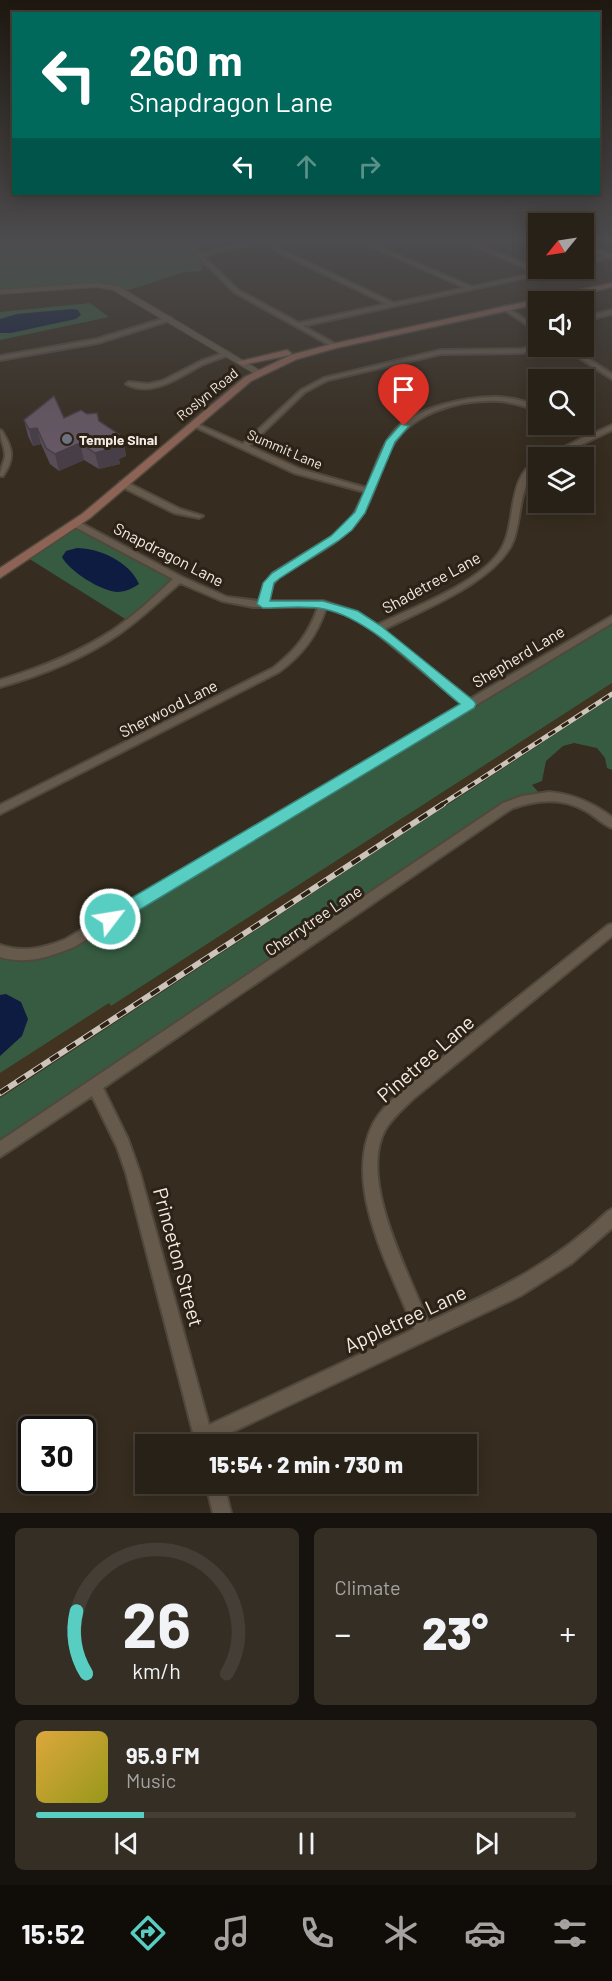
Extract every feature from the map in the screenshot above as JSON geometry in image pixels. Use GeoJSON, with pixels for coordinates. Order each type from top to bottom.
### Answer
{"type":"FeatureCollection","features":[{"type":"Feature","properties":{"kind":"main road","name":"Roslyn Road"},"geometry":{"type":"LineString","coordinates":[[0,574],[76,524],[229,393],[260,373],[294,357],[484,313]]}},
{"type":"Feature","properties":{"kind":"main road"},"geometry":{"type":"LineString","coordinates":[[242,362],[335,346]]}},
{"type":"Feature","properties":{"kind":"street"},"geometry":{"type":"LineString","coordinates":[[158,313],[260,373]]}},
{"type":"Feature","properties":{"kind":"street"},"geometry":{"type":"LineString","coordinates":[[276,313],[335,346]]}},
{"type":"Feature","properties":{"kind":"street"},"geometry":{"type":"LineString","coordinates":[[299,325],[357,313]]}},
{"type":"Feature","properties":{"kind":"street"},"geometry":{"type":"LineString","coordinates":[[512,313],[528,323]]}},
{"type":"Feature","properties":{"kind":"street"},"geometry":{"type":"LineString","coordinates":[[594,316],[610,313]]}},
{"type":"Feature","properties":{"kind":"street"},"geometry":{"type":"LineString","coordinates":[[0,358],[87,344],[169,319]]}},
{"type":"Feature","properties":{"kind":"street"},"geometry":{"type":"LineString","coordinates":[[244,447],[303,391],[326,379],[441,352],[528,350]]}},
{"type":"Feature","properties":{"kind":"street"},"geometry":{"type":"LineString","coordinates":[[129,384],[148,387],[166,383],[199,364],[227,354]]}},
{"type":"Feature","properties":{"kind":"street"},"geometry":{"type":"LineString","coordinates":[[581,357],[612,377]]}},
{"type":"Feature","properties":{"kind":"street"},"geometry":{"type":"LineString","coordinates":[[598,368],[612,364]]}},
{"type":"Feature","properties":{"kind":"street"},"geometry":{"type":"LineString","coordinates":[[263,604],[269,583],[276,575],[334,539],[360,513],[391,441],[414,419],[449,406],[483,399],[516,401],[528,405]]}},
{"type":"Feature","properties":{"kind":"street","name":"Summit Lane"},"geometry":{"type":"LineString","coordinates":[[193,424],[316,478],[369,491]]}},
{"type":"Feature","properties":{"kind":"street"},"geometry":{"type":"LineString","coordinates":[[568,447],[612,427]]}},
{"type":"Feature","properties":{"kind":"street"},"geometry":{"type":"LineString","coordinates":[[0,432],[10,455],[0,474]]}},
{"type":"Feature","properties":{"kind":"street","name":"Shadetree Lane"},"geometry":{"type":"LineString","coordinates":[[377,629],[470,581],[494,564],[504,552],[509,541],[522,481],[528,474]]}},
{"type":"Feature","properties":{"kind":"street"},"geometry":{"type":"LineString","coordinates":[[123,484],[177,511],[199,516]]}},
{"type":"Feature","properties":{"kind":"street","name":"Snapdragon Lane"},"geometry":{"type":"LineString","coordinates":[[76,524],[179,579],[225,599],[263,604],[323,604],[354,614],[377,629],[469,704]]}},
{"type":"Feature","properties":{"kind":"street"},"geometry":{"type":"LineString","coordinates":[[0,684],[52,667],[91,648],[130,622],[179,579]]}},
{"type":"Feature","properties":{"kind":"street","name":"Sherwood Lane"},"geometry":{"type":"LineString","coordinates":[[0,810],[276,670],[294,657],[306,644],[316,627],[323,604]]}},
{"type":"Feature","properties":{"kind":"street","name":"Shepherd Lane"},"geometry":{"type":"LineString","coordinates":[[0,951],[9,954],[34,955],[70,943],[612,619]]}},
{"type":"Feature","properties":{"kind":"street","name":"Cherrytree Lane"},"geometry":{"type":"LineString","coordinates":[[0,1150],[507,806],[526,798],[554,796],[581,802],[612,823]]}},
{"type":"Feature","properties":{"kind":"street","name":"Pinetree Lane"},"geometry":{"type":"LineString","coordinates":[[423,1332],[374,1208],[370,1185],[371,1153],[378,1131],[385,1118],[408,1094],[612,929]]}},
{"type":"Feature","properties":{"kind":"street","name":"Princeton Street"},"geometry":{"type":"LineString","coordinates":[[95,1087],[123,1144],[133,1173],[202,1434]]}},
{"type":"Feature","properties":{"kind":"street","name":"Appletree Lane"},"geometry":{"type":"LineString","coordinates":[[218,1434],[423,1332],[514,1290],[556,1266],[592,1238],[612,1217]]}},
{"type":"Feature","properties":{"kind":"street"},"geometry":{"type":"LineString","coordinates":[[217,1494],[222,1513]]}},
{"type":"Feature","properties":{"kind":"shaded area"},"geometry":{"type":"Polygon","coordinates":[[[612,683],[612,697],[0,1098],[0,1073],[109,1003],[111,1006],[612,683]]]}},
{"type":"Feature","properties":{"kind":"green space"},"geometry":{"type":"Polygon","coordinates":[[[0,313],[103,313],[109,317],[0,340],[0,313]]]}},
{"type":"Feature","properties":{"kind":"green space"},"geometry":{"type":"Polygon","coordinates":[[[76,524],[179,579],[130,622],[28,558],[76,524]]]}},
{"type":"Feature","properties":{"kind":"green space"},"geometry":{"type":"Polygon","coordinates":[[[612,619],[612,683],[111,1006],[109,1003],[0,1073],[0,954],[48,953],[612,619]]]}},
{"type":"Feature","properties":{"kind":"green space"},"geometry":{"type":"Polygon","coordinates":[[[612,697],[612,770],[607,768],[605,758],[597,748],[574,743],[563,746],[546,761],[542,781],[532,785],[542,796],[526,798],[0,1150],[0,1098],[612,697]]]}},
{"type":"Feature","properties":{"kind":"water"},"geometry":{"type":"Polygon","coordinates":[[[80,313],[81,315],[76,319],[11,333],[0,333],[0,319],[17,314],[80,313]]]}},
{"type":"Feature","properties":{"kind":"water"},"geometry":{"type":"Polygon","coordinates":[[[77,548],[95,551],[113,558],[129,569],[139,584],[126,591],[117,592],[86,579],[71,568],[62,557],[66,551],[77,548]]]}},
{"type":"Feature","properties":{"kind":"water"},"geometry":{"type":"Polygon","coordinates":[[[6,994],[21,1002],[28,1019],[22,1036],[0,1056],[0,995],[6,994]]]}},
{"type":"Feature","properties":{"kind":"building"},"geometry":{"type":"Polygon","coordinates":[[[54,396],[64,418],[81,410],[87,414],[97,413],[99,421],[123,437],[120,438],[123,440],[112,445],[117,447],[95,453],[80,443],[55,454],[46,448],[37,428],[29,429],[24,420],[54,396]]]}},
{"type":"Feature","properties":{"kind":"railway"},"geometry":{"type":"LineString","coordinates":[[441,805],[612,694]]}},
{"type":"Feature","properties":{"kind":"railway"},"geometry":{"type":"LineString","coordinates":[[0,1093],[443,804]]}},
{"type":"Feature","properties":{"kind":"place","name":"Temple Sinai"},"geometry":{"type":"Point","coordinates":[67,439]}},
{"type":"Feature","properties":{"kind":"route"},"geometry":{"type":"LineString","coordinates":[[110,919],[469,704],[377,629],[354,614],[323,604],[263,604],[266,589],[276,575],[334,539],[360,513],[391,441],[404,426]]}}]}
